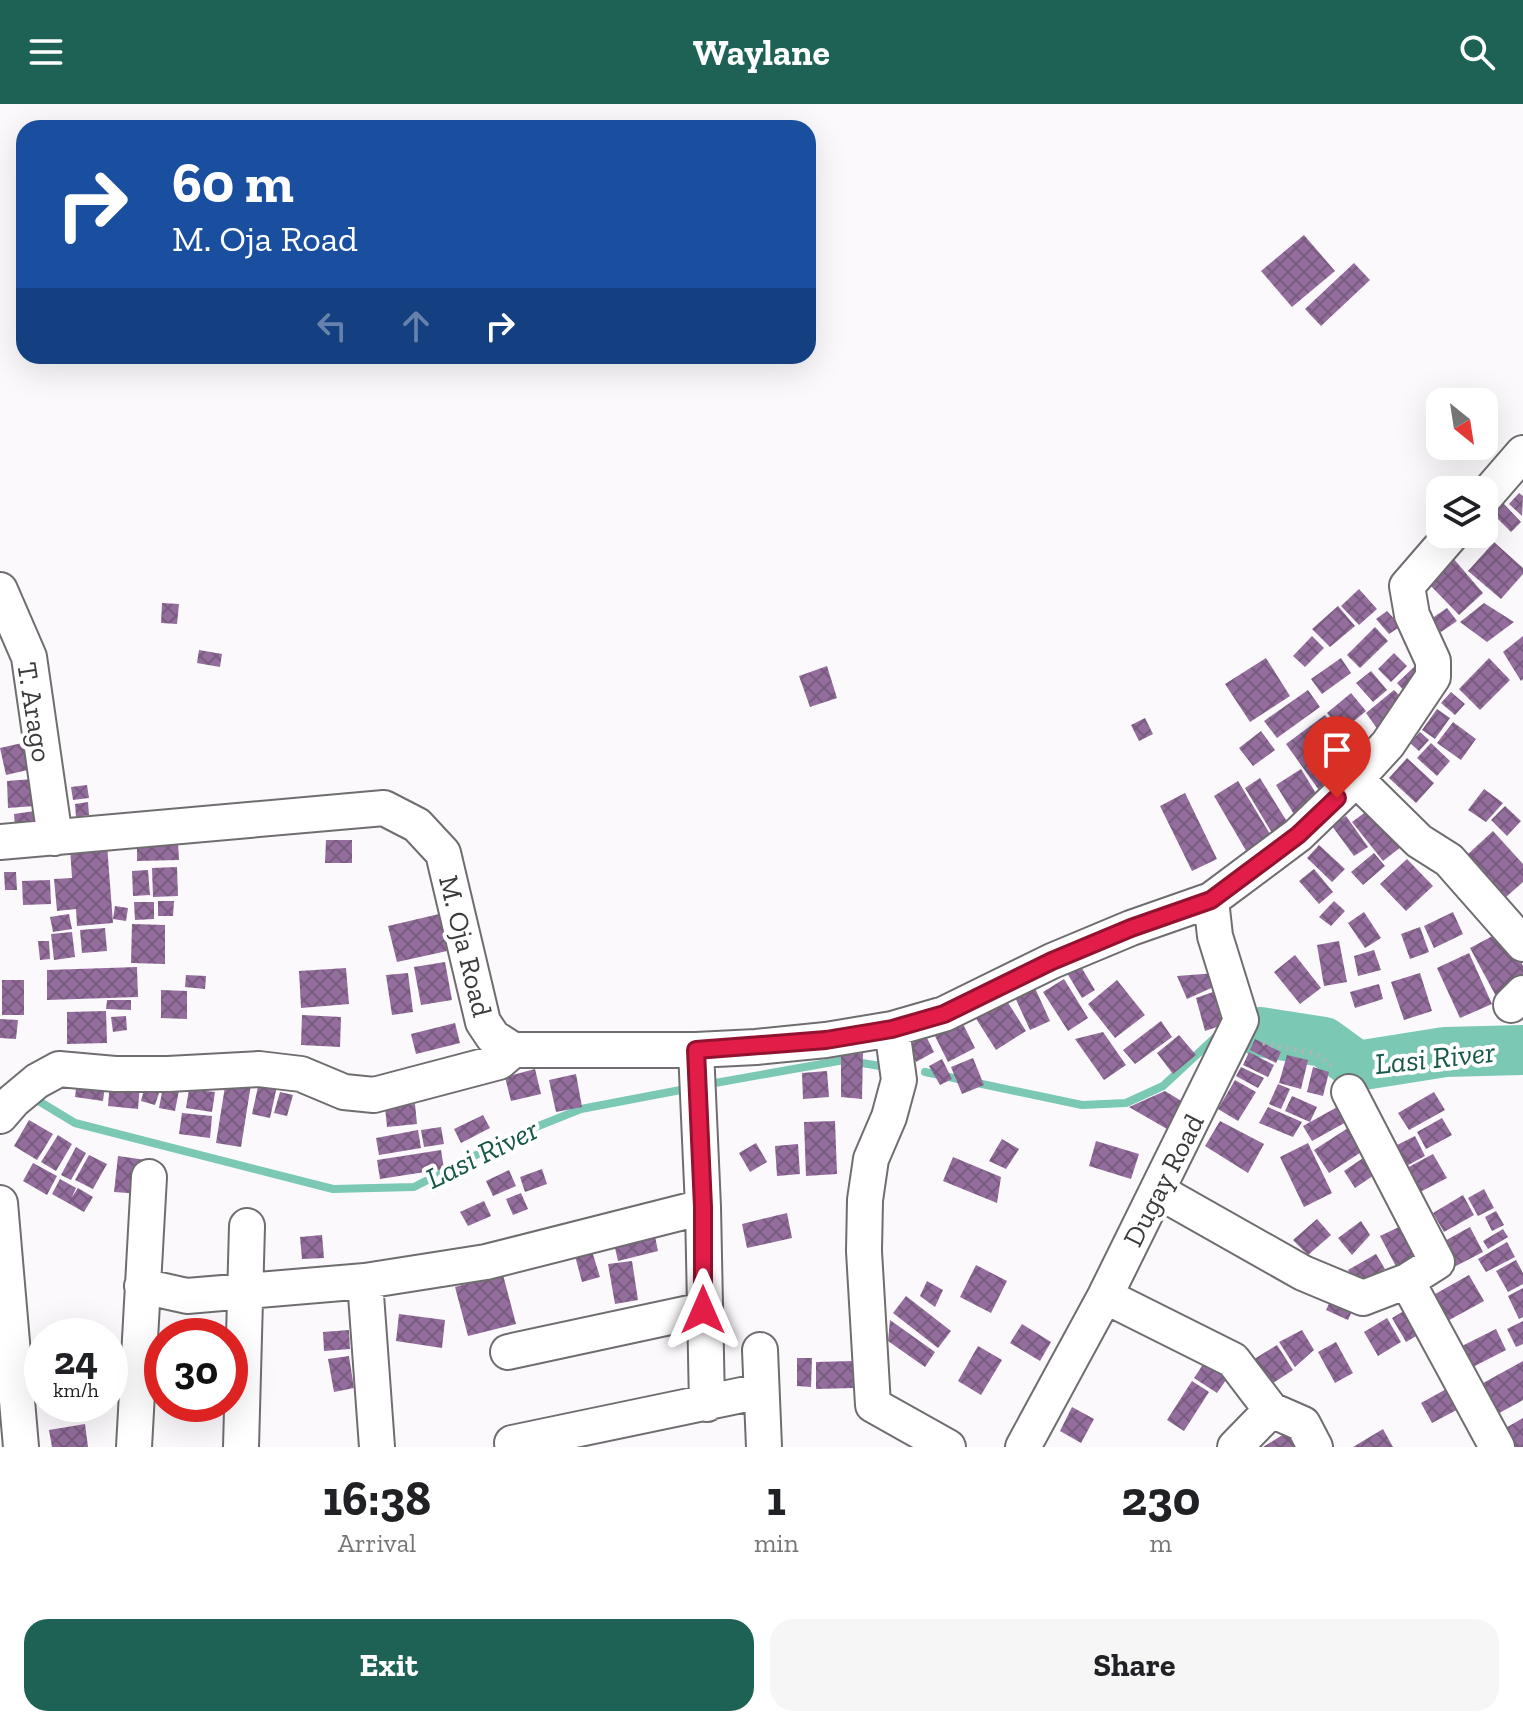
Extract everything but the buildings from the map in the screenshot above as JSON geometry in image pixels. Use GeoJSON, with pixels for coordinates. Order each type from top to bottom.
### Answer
{"type":"FeatureCollection","features":[{"type":"Feature","properties":{"kind":"street"},"geometry":{"type":"LineString","coordinates":[[1498,482],[1523,453]]}},
{"type":"Feature","properties":{"kind":"street","name":"M. Oja Road"},"geometry":{"type":"LineString","coordinates":[[0,842],[384,808],[417,825],[443,853],[483,1022],[493,1037],[513,1050],[696,1050],[826,1040],[892,1029],[944,1014],[1052,961],[1131,928],[1211,900],[1298,835],[1388,744],[1433,677],[1433,661],[1412,615],[1407,586],[1440,548]]}},
{"type":"Feature","properties":{"kind":"street","name":"T. Arago"},"geometry":{"type":"LineString","coordinates":[[0,590],[29,657],[55,838]]}},
{"type":"Feature","properties":{"kind":"street"},"geometry":{"type":"LineString","coordinates":[[1356,779],[1419,841],[1449,860],[1517,921]]}},
{"type":"Feature","properties":{"kind":"street"},"geometry":{"type":"LineString","coordinates":[[1211,900],[1215,936],[1238,1029]]}},
{"type":"Feature","properties":{"kind":"street"},"geometry":{"type":"LineString","coordinates":[[892,1029],[899,1080],[889,1117],[871,1159],[865,1200],[864,1251],[873,1405],[948,1447]]}},
{"type":"Feature","properties":{"kind":"street","name":"Dugay Road"},"geometry":{"type":"LineString","coordinates":[[1023,1447],[1105,1296],[1238,1029]]}},
{"type":"Feature","properties":{"kind":"street"},"geometry":{"type":"LineString","coordinates":[[17,1099],[59,1069],[115,1074],[168,1074],[259,1069],[301,1074],[344,1092],[374,1095],[499,1062],[513,1050]]}},
{"type":"Feature","properties":{"kind":"street"},"geometry":{"type":"LineString","coordinates":[[696,1050],[707,1404]]}},
{"type":"Feature","properties":{"kind":"street"},"geometry":{"type":"LineString","coordinates":[[1158,1191],[1303,1273],[1363,1298],[1407,1281],[1437,1262],[1349,1092]]}},
{"type":"Feature","properties":{"kind":"street"},"geometry":{"type":"LineString","coordinates":[[134,1447],[149,1177]]}},
{"type":"Feature","properties":{"kind":"street"},"geometry":{"type":"LineString","coordinates":[[0,1203],[21,1447]]}},
{"type":"Feature","properties":{"kind":"street"},"geometry":{"type":"LineString","coordinates":[[142,1286],[187,1296],[365,1281],[486,1262],[703,1207]]}},
{"type":"Feature","properties":{"kind":"street"},"geometry":{"type":"LineString","coordinates":[[241,1447],[247,1226]]}},
{"type":"Feature","properties":{"kind":"street"},"geometry":{"type":"LineString","coordinates":[[365,1281],[377,1447]]}},
{"type":"Feature","properties":{"kind":"street"},"geometry":{"type":"LineString","coordinates":[[1407,1281],[1497,1447]]}},
{"type":"Feature","properties":{"kind":"street"},"geometry":{"type":"LineString","coordinates":[[1105,1296],[1233,1360],[1271,1410],[1303,1424],[1315,1447]]}},
{"type":"Feature","properties":{"kind":"street"},"geometry":{"type":"LineString","coordinates":[[508,1352],[703,1310]]}},
{"type":"Feature","properties":{"kind":"street"},"geometry":{"type":"LineString","coordinates":[[760,1350],[764,1447]]}},
{"type":"Feature","properties":{"kind":"street"},"geometry":{"type":"LineString","coordinates":[[512,1443],[761,1391]]}},
{"type":"Feature","properties":{"kind":"street"},"geometry":{"type":"LineString","coordinates":[[1235,1447],[1271,1410]]}},
{"type":"Feature","properties":{"kind":"path"},"geometry":{"type":"LineString","coordinates":[[1238,1029],[1316,1054],[1334,1067],[1349,1092]]}},
{"type":"Feature","properties":{"kind":"waterway","name":"Lasi River"},"geometry":{"type":"LineString","coordinates":[[1260,1032],[1324,1042],[1357,1066],[1445,1052],[1523,1050]]}},
{"type":"Feature","properties":{"kind":"waterway","name":"Lasi River"},"geometry":{"type":"LineString","coordinates":[[925,1072],[1082,1105],[1126,1103],[1163,1086],[1220,1033]]}},
{"type":"Feature","properties":{"kind":"waterway","name":"Lasi River"},"geometry":{"type":"LineString","coordinates":[[704,1085],[844,1060],[880,1066]]}},
{"type":"Feature","properties":{"kind":"waterway","name":"Lasi River"},"geometry":{"type":"LineString","coordinates":[[32,1097],[75,1123],[333,1189],[414,1187],[511,1137],[581,1109],[691,1088]]}},
{"type":"Feature","properties":{"kind":"route"},"geometry":{"type":"LineString","coordinates":[[703,1310],[703,1207],[696,1050],[826,1040],[892,1029],[944,1014],[1052,961],[1131,928],[1211,900],[1298,835],[1337,798]]}}]}
